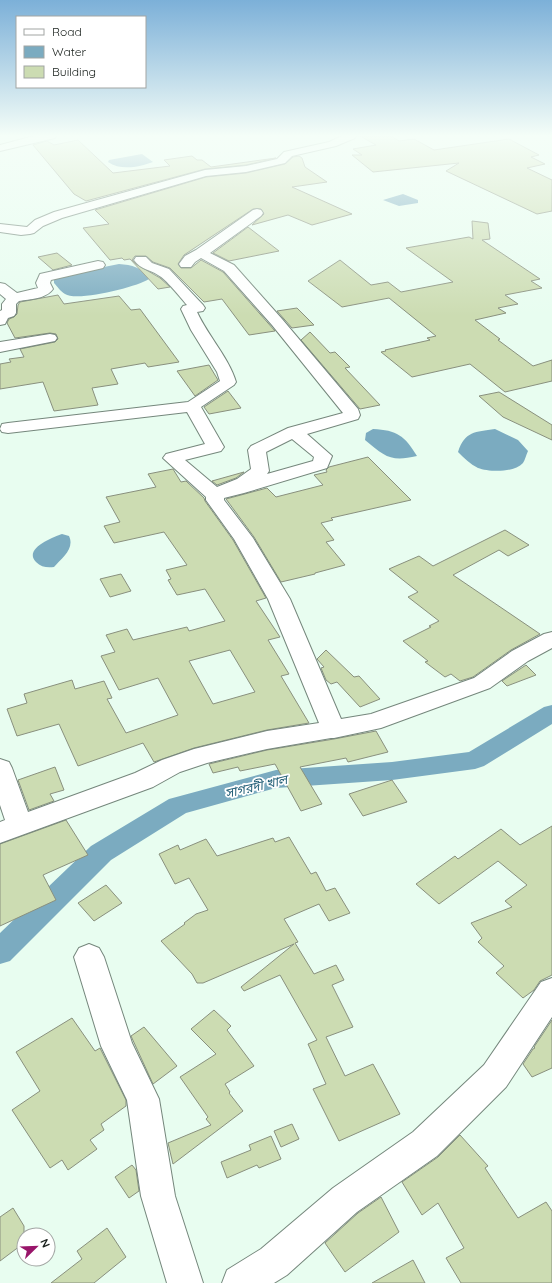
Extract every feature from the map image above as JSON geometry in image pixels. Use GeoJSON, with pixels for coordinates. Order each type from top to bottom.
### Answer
{"type":"FeatureCollection","features":[{"type":"Feature","properties":{"kind":"street"},"geometry":{"type":"LineString","coordinates":[[0,228],[21,231],[30,230],[39,223],[58,215],[125,196]]}},
{"type":"Feature","properties":{"kind":"street"},"geometry":{"type":"LineString","coordinates":[[186,264],[190,259],[201,253],[257,213]]}},
{"type":"Feature","properties":{"kind":"street"},"geometry":{"type":"LineString","coordinates":[[201,253],[228,268],[277,322],[352,413],[352,415],[294,432],[257,450],[260,471],[244,483],[220,493],[214,500],[243,538],[277,594],[334,730]]}},
{"type":"Feature","properties":{"kind":"street"},"geometry":{"type":"LineString","coordinates":[[8,428],[192,406],[228,382],[225,372],[198,330],[188,309],[198,308],[164,272],[147,266],[141,260]]}},
{"type":"Feature","properties":{"kind":"street"},"geometry":{"type":"LineString","coordinates":[[8,303],[44,292],[46,289],[44,283],[45,277],[98,265]]}},
{"type":"Feature","properties":{"kind":"street"},"geometry":{"type":"LineString","coordinates":[[0,287],[8,303],[9,313],[1,315],[0,321]]}},
{"type":"Feature","properties":{"kind":"street"},"geometry":{"type":"LineString","coordinates":[[0,347],[50,338]]}},
{"type":"Feature","properties":{"kind":"street"},"geometry":{"type":"LineString","coordinates":[[192,406],[214,447],[172,458],[220,493]]}},
{"type":"Feature","properties":{"kind":"street"},"geometry":{"type":"LineString","coordinates":[[220,493],[321,464],[323,456],[294,432]]}},
{"type":"Feature","properties":{"kind":"street"},"geometry":{"type":"LineString","coordinates":[[0,768],[10,829],[144,780],[171,766],[203,755],[267,740],[334,730],[373,722],[482,683],[520,656],[552,639]]}},
{"type":"Feature","properties":{"kind":"street"},"geometry":{"type":"LineString","coordinates":[[89,957],[117,1046],[143,1099],[158,1196],[185,1283]]}},
{"type":"Feature","properties":{"kind":"street"},"geometry":{"type":"LineString","coordinates":[[240,1283],[274,1262],[345,1200],[425,1144],[495,1076],[552,990]]}},
{"type":"Feature","properties":{"kind":"water"},"geometry":{"type":"Polygon","coordinates":[[[397,196],[408,196],[418,200],[418,203],[399,206],[383,200],[397,196]]]}},
{"type":"Feature","properties":{"kind":"water"},"geometry":{"type":"Polygon","coordinates":[[[119,264],[140,269],[149,279],[132,286],[94,295],[82,296],[65,294],[54,283],[54,277],[119,264]]]}},
{"type":"Feature","properties":{"kind":"water"},"geometry":{"type":"Polygon","coordinates":[[[373,429],[388,431],[400,435],[417,456],[408,458],[394,458],[378,451],[365,440],[366,433],[373,429]]]}},
{"type":"Feature","properties":{"kind":"water"},"geometry":{"type":"Polygon","coordinates":[[[495,429],[518,440],[528,451],[523,463],[514,469],[495,471],[478,468],[472,465],[458,452],[464,440],[468,436],[476,432],[495,429]]]}},
{"type":"Feature","properties":{"kind":"water"},"geometry":{"type":"Polygon","coordinates":[[[62,534],[69,536],[70,541],[69,549],[64,557],[54,567],[44,567],[38,564],[33,557],[33,553],[36,548],[46,541],[62,534]]]}},
{"type":"Feature","properties":{"kind":"building"},"geometry":{"type":"Polygon","coordinates":[[[77,196],[105,196],[86,201],[77,196]]]}},
{"type":"Feature","properties":{"kind":"building"},"geometry":{"type":"Polygon","coordinates":[[[143,196],[312,196],[352,214],[312,225],[288,215],[252,225],[264,214],[261,209],[253,209],[184,255],[178,264],[181,268],[191,268],[201,260],[223,272],[275,331],[249,335],[222,299],[204,302],[170,268],[153,262],[146,256],[135,256],[132,260],[136,264],[160,278],[170,287],[158,289],[130,259],[124,260],[122,258],[110,260],[83,228],[109,224],[95,210],[143,196]]]}},
{"type":"Feature","properties":{"kind":"building"},"geometry":{"type":"Polygon","coordinates":[[[499,196],[552,196],[552,211],[537,214],[499,196]]]}},
{"type":"Feature","properties":{"kind":"building"},"geometry":{"type":"Polygon","coordinates":[[[472,221],[488,223],[490,239],[482,240],[540,279],[531,281],[542,288],[505,295],[518,304],[498,308],[506,313],[475,320],[500,339],[498,340],[533,366],[552,360],[552,381],[505,392],[470,364],[412,377],[381,352],[430,340],[427,338],[436,336],[389,298],[342,307],[308,281],[340,260],[371,285],[388,282],[401,292],[453,282],[406,248],[469,237],[473,239],[472,221]]]}},
{"type":"Feature","properties":{"kind":"building"},"geometry":{"type":"Polygon","coordinates":[[[248,227],[279,251],[229,261],[213,253],[248,227]]]}},
{"type":"Feature","properties":{"kind":"building"},"geometry":{"type":"Polygon","coordinates":[[[57,253],[72,265],[53,270],[38,257],[57,253]]]}},
{"type":"Feature","properties":{"kind":"building"},"geometry":{"type":"Polygon","coordinates":[[[58,295],[64,304],[119,296],[131,310],[140,309],[179,362],[148,367],[145,363],[111,369],[118,384],[92,388],[98,405],[54,411],[43,382],[0,389],[0,364],[11,362],[9,359],[24,357],[20,349],[55,342],[58,339],[56,334],[50,333],[15,338],[7,323],[9,319],[17,314],[18,305],[20,302],[58,295]]]}},
{"type":"Feature","properties":{"kind":"building"},"geometry":{"type":"Polygon","coordinates":[[[297,308],[314,325],[292,328],[277,311],[297,308]]]}},
{"type":"Feature","properties":{"kind":"building"},"geometry":{"type":"Polygon","coordinates":[[[310,332],[330,353],[335,352],[350,367],[345,368],[380,405],[360,409],[301,340],[310,332]]]}},
{"type":"Feature","properties":{"kind":"building"},"geometry":{"type":"Polygon","coordinates":[[[209,365],[218,380],[195,396],[177,371],[209,365]]]}},
{"type":"Feature","properties":{"kind":"building"},"geometry":{"type":"Polygon","coordinates":[[[228,391],[241,408],[209,414],[204,407],[228,391]]]}},
{"type":"Feature","properties":{"kind":"building"},"geometry":{"type":"Polygon","coordinates":[[[499,392],[552,425],[552,440],[503,417],[479,396],[499,392]]]}},
{"type":"Feature","properties":{"kind":"building"},"geometry":{"type":"Polygon","coordinates":[[[368,457],[411,500],[331,518],[333,520],[321,523],[334,540],[326,542],[345,565],[281,582],[254,537],[226,499],[267,488],[276,497],[323,485],[314,475],[327,472],[326,470],[329,467],[368,457]]]}},
{"type":"Feature","properties":{"kind":"building"},"geometry":{"type":"Polygon","coordinates":[[[173,469],[181,482],[186,481],[204,498],[233,540],[266,598],[256,601],[280,637],[268,640],[289,674],[281,676],[309,723],[267,730],[194,748],[154,762],[143,743],[78,766],[59,724],[17,736],[7,709],[27,703],[24,694],[72,680],[75,689],[104,681],[112,698],[107,699],[126,733],[178,715],[158,678],[119,690],[101,656],[115,652],[106,635],[127,629],[133,640],[187,627],[189,631],[225,621],[205,589],[177,595],[168,580],[171,579],[166,570],[187,565],[164,532],[114,543],[104,526],[120,522],[106,497],[156,487],[148,474],[173,469]],[[230,650],[189,661],[213,704],[255,692],[230,650]]]}},
{"type":"Feature","properties":{"kind":"building"},"geometry":{"type":"Polygon","coordinates":[[[244,472],[236,478],[217,485],[212,481],[244,472]]]}},
{"type":"Feature","properties":{"kind":"building"},"geometry":{"type":"Polygon","coordinates":[[[505,530],[529,545],[508,556],[499,550],[453,575],[540,634],[511,650],[473,677],[460,681],[451,674],[445,677],[425,662],[428,661],[403,641],[431,627],[429,626],[439,621],[408,597],[418,592],[389,569],[419,556],[433,566],[505,530]]]}},
{"type":"Feature","properties":{"kind":"building"},"geometry":{"type":"Polygon","coordinates":[[[121,574],[131,591],[110,597],[100,579],[121,574]]]}},
{"type":"Feature","properties":{"kind":"building"},"geometry":{"type":"Polygon","coordinates":[[[326,650],[354,677],[359,676],[380,699],[360,707],[337,682],[331,684],[326,680],[321,668],[324,667],[317,659],[326,650]]]}},
{"type":"Feature","properties":{"kind":"building"},"geometry":{"type":"Polygon","coordinates":[[[526,665],[536,675],[507,686],[502,681],[526,665]]]}},
{"type":"Feature","properties":{"kind":"building"},"geometry":{"type":"Polygon","coordinates":[[[376,731],[388,752],[348,762],[346,758],[300,767],[322,804],[301,811],[275,764],[240,771],[238,767],[213,773],[209,764],[267,750],[376,731]]]}},
{"type":"Feature","properties":{"kind":"building"},"geometry":{"type":"Polygon","coordinates":[[[55,767],[64,790],[50,794],[54,801],[29,810],[18,780],[55,767]]]}},
{"type":"Feature","properties":{"kind":"building"},"geometry":{"type":"Polygon","coordinates":[[[392,780],[407,802],[363,816],[349,794],[392,780]]]}},
{"type":"Feature","properties":{"kind":"building"},"geometry":{"type":"Polygon","coordinates":[[[66,820],[88,855],[43,875],[56,900],[0,926],[0,844],[66,820]]]}},
{"type":"Feature","properties":{"kind":"building"},"geometry":{"type":"Polygon","coordinates":[[[552,826],[552,975],[540,981],[534,990],[523,998],[496,973],[504,966],[478,942],[482,938],[471,923],[512,907],[505,901],[527,885],[498,861],[439,904],[416,884],[455,856],[458,859],[501,829],[520,845],[552,826]]]}},
{"type":"Feature","properties":{"kind":"building"},"geometry":{"type":"Polygon","coordinates":[[[289,837],[311,874],[316,872],[326,891],[335,888],[350,913],[329,921],[319,904],[284,919],[298,942],[295,943],[314,974],[336,965],[344,980],[332,985],[353,1027],[326,1037],[345,1076],[373,1064],[400,1114],[339,1141],[313,1089],[326,1084],[308,1044],[317,1040],[280,975],[244,991],[241,987],[294,944],[203,983],[197,983],[192,974],[161,941],[196,914],[208,910],[189,878],[175,884],[159,854],[178,845],[180,850],[206,839],[217,856],[273,838],[275,842],[289,837]]]}},
{"type":"Feature","properties":{"kind":"building"},"geometry":{"type":"Polygon","coordinates":[[[106,885],[122,903],[94,921],[78,903],[106,885]]]}},
{"type":"Feature","properties":{"kind":"building"},"geometry":{"type":"Polygon","coordinates":[[[214,1010],[231,1026],[227,1030],[254,1066],[225,1084],[230,1092],[229,1093],[243,1111],[173,1164],[168,1143],[211,1125],[206,1119],[208,1117],[180,1077],[216,1054],[191,1029],[214,1010]]]}},
{"type":"Feature","properties":{"kind":"building"},"geometry":{"type":"Polygon","coordinates":[[[72,1018],[95,1051],[100,1048],[126,1100],[126,1106],[101,1124],[104,1130],[90,1140],[97,1149],[68,1170],[62,1160],[50,1168],[12,1110],[40,1091],[16,1052],[72,1018]]]}},
{"type":"Feature","properties":{"kind":"building"},"geometry":{"type":"Polygon","coordinates":[[[552,1020],[552,1068],[532,1077],[523,1064],[535,1048],[534,1047],[552,1020]]]}},
{"type":"Feature","properties":{"kind":"building"},"geometry":{"type":"Polygon","coordinates":[[[144,1027],[177,1066],[153,1084],[131,1036],[144,1027]]]}},
{"type":"Feature","properties":{"kind":"building"},"geometry":{"type":"Polygon","coordinates":[[[292,1124],[299,1139],[281,1147],[274,1131],[292,1124]]]}},
{"type":"Feature","properties":{"kind":"building"},"geometry":{"type":"Polygon","coordinates":[[[460,1135],[488,1166],[485,1168],[518,1218],[546,1202],[552,1211],[552,1283],[461,1283],[446,1258],[464,1248],[438,1203],[422,1215],[402,1182],[438,1157],[460,1135]]]}},
{"type":"Feature","properties":{"kind":"building"},"geometry":{"type":"Polygon","coordinates":[[[271,1136],[281,1159],[259,1168],[257,1165],[227,1178],[221,1162],[251,1150],[249,1145],[271,1136]]]}},
{"type":"Feature","properties":{"kind":"building"},"geometry":{"type":"Polygon","coordinates":[[[132,1165],[136,1170],[139,1191],[129,1198],[115,1177],[132,1165]]]}},
{"type":"Feature","properties":{"kind":"building"},"geometry":{"type":"Polygon","coordinates":[[[381,1197],[399,1232],[345,1272],[325,1243],[358,1213],[381,1197]]]}},
{"type":"Feature","properties":{"kind":"building"},"geometry":{"type":"Polygon","coordinates":[[[13,1208],[24,1227],[16,1227],[16,1249],[0,1261],[0,1217],[13,1208]]]}},
{"type":"Feature","properties":{"kind":"building"},"geometry":{"type":"Polygon","coordinates":[[[107,1228],[126,1257],[94,1283],[51,1283],[82,1259],[77,1251],[107,1228]]]}},
{"type":"Feature","properties":{"kind":"building"},"geometry":{"type":"Polygon","coordinates":[[[413,1260],[425,1283],[372,1283],[413,1260]]]}},
{"type":"Feature","properties":{"kind":"waterway","name":"সাগরদী খাল"},"geometry":{"type":"LineString","coordinates":[[0,952],[101,853],[178,806],[276,779],[392,771],[475,760],[552,713]]}}]}
